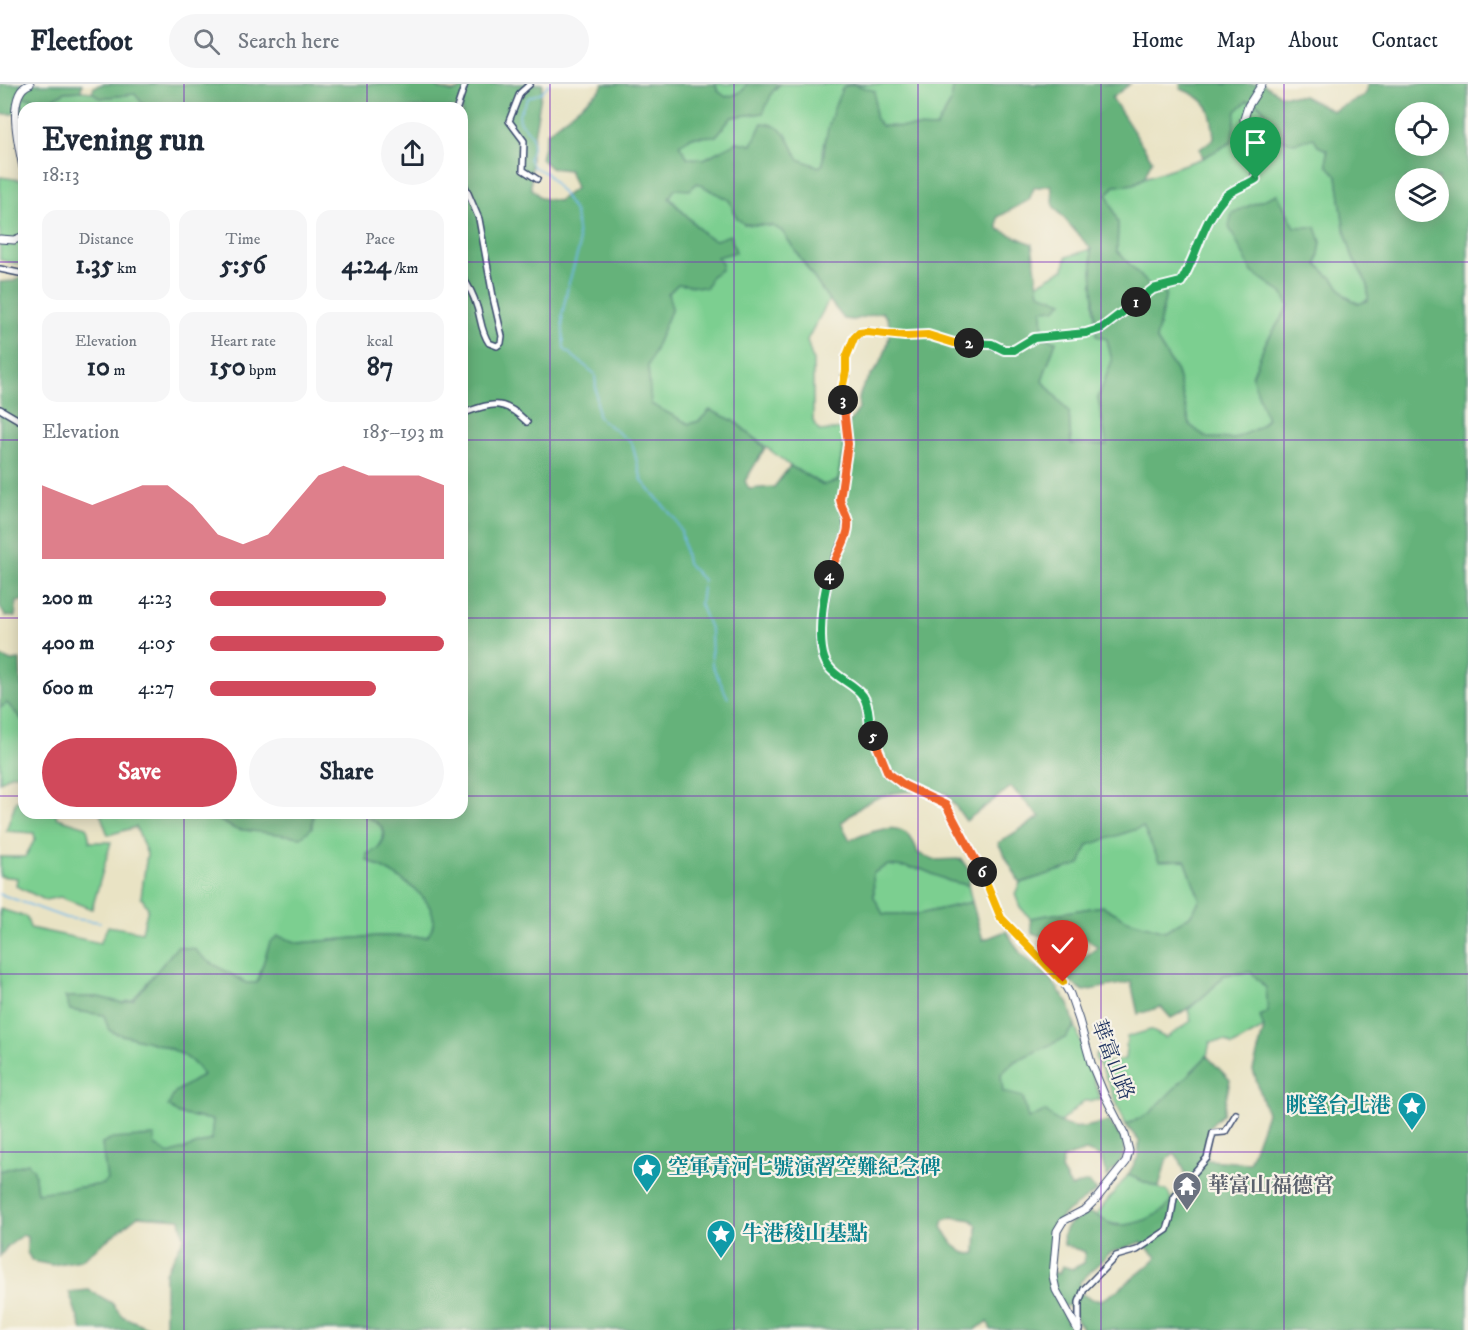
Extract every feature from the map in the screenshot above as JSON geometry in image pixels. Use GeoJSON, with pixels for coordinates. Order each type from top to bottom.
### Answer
{"type":"FeatureCollection","features":[{"type":"Feature","properties":{"kind":"street"},"geometry":{"type":"LineString","coordinates":[[18,129],[15,108],[18,93],[30,84]]}},
{"type":"Feature","properties":{"kind":"street"},"geometry":{"type":"LineString","coordinates":[[459,102],[465,84]]}},
{"type":"Feature","properties":{"kind":"street"},"geometry":{"type":"LineString","coordinates":[[530,84],[520,93],[509,121],[524,141],[523,170],[537,179]]}},
{"type":"Feature","properties":{"kind":"street","name":"華富山路"},"geometry":{"type":"LineString","coordinates":[[1078,1330],[1056,1290],[1053,1276],[1057,1231],[1063,1221],[1086,1209],[1126,1162],[1129,1151],[1125,1135],[1099,1084],[1070,994],[1063,982],[1001,918],[984,876],[946,805],[904,785],[888,773],[870,728],[864,699],[856,687],[835,674],[827,665],[820,649],[827,582],[833,561],[847,532],[846,515],[840,499],[848,444],[842,389],[846,358],[854,338],[859,333],[867,332],[905,336],[928,335],[954,343],[982,342],[1004,350],[1014,350],[1034,338],[1086,333],[1102,328],[1153,289],[1181,282],[1193,260],[1200,238],[1220,202],[1230,193],[1256,179],[1244,119],[1248,106],[1262,84]]}},
{"type":"Feature","properties":{"kind":"street"},"geometry":{"type":"LineString","coordinates":[[468,193],[479,219],[502,336],[501,344],[497,346],[489,344],[485,338],[478,307],[468,285]]}},
{"type":"Feature","properties":{"kind":"street"},"geometry":{"type":"LineString","coordinates":[[0,239],[18,238]]}},
{"type":"Feature","properties":{"kind":"street"},"geometry":{"type":"LineString","coordinates":[[0,268],[18,272]]}},
{"type":"Feature","properties":{"kind":"street"},"geometry":{"type":"LineString","coordinates":[[468,411],[487,405],[500,404],[527,422]]}},
{"type":"Feature","properties":{"kind":"street"},"geometry":{"type":"LineString","coordinates":[[0,409],[18,420]]}},
{"type":"Feature","properties":{"kind":"street"},"geometry":{"type":"LineString","coordinates":[[1078,1330],[1079,1302],[1084,1289],[1116,1256],[1137,1250],[1167,1230],[1172,1217],[1174,1198],[1207,1158],[1213,1133],[1225,1132],[1236,1114]]}},
{"type":"Feature","properties":{"kind":"green space"},"geometry":{"type":"Polygon","coordinates":[[[0,84],[82,84],[81,91],[65,92],[52,99],[18,97],[18,114],[0,114],[0,84]]]}},
{"type":"Feature","properties":{"kind":"green space"},"geometry":{"type":"Polygon","coordinates":[[[103,84],[436,84],[438,88],[452,92],[460,90],[462,84],[543,84],[531,153],[531,188],[541,198],[558,201],[576,188],[569,170],[551,168],[541,159],[547,133],[600,90],[603,84],[715,84],[718,91],[726,97],[739,93],[747,84],[780,84],[773,91],[763,113],[732,117],[716,136],[692,137],[679,145],[688,158],[704,159],[737,142],[752,145],[762,123],[769,124],[781,130],[798,159],[819,167],[823,164],[827,134],[839,96],[843,87],[853,84],[875,91],[875,117],[881,126],[936,128],[950,104],[954,84],[1130,84],[1112,98],[1152,160],[1144,178],[1134,184],[1115,186],[1107,194],[1118,223],[1117,251],[1153,289],[1164,289],[1166,294],[1156,339],[1177,372],[1190,425],[1207,438],[1234,439],[1258,428],[1267,419],[1252,377],[1265,344],[1289,306],[1282,293],[1252,272],[1229,227],[1232,213],[1277,194],[1295,227],[1316,227],[1321,242],[1317,265],[1336,282],[1345,296],[1359,304],[1368,300],[1368,285],[1353,258],[1344,228],[1337,176],[1327,165],[1327,150],[1318,146],[1314,138],[1294,143],[1275,138],[1264,109],[1254,102],[1247,101],[1236,111],[1232,142],[1203,158],[1200,149],[1214,138],[1210,113],[1198,97],[1181,89],[1180,84],[1263,84],[1281,95],[1303,96],[1333,111],[1363,96],[1367,92],[1367,84],[1468,84],[1468,1330],[1083,1330],[1068,1305],[1060,1308],[1072,1330],[991,1330],[988,1322],[974,1330],[923,1330],[917,1327],[915,1330],[163,1330],[165,1326],[165,1273],[184,1238],[180,1219],[138,1216],[81,1260],[52,1265],[32,1261],[27,1252],[27,1237],[23,1235],[7,1247],[0,1256],[0,1171],[28,1163],[34,1170],[37,1193],[104,1184],[107,1180],[102,1144],[112,1139],[154,1136],[155,1146],[169,1154],[211,1140],[213,1120],[179,1114],[168,1106],[175,1092],[203,1075],[196,1065],[176,1051],[164,1046],[109,1030],[104,1015],[70,1010],[65,997],[98,997],[122,1003],[133,1000],[177,947],[194,949],[206,960],[246,983],[257,983],[270,942],[278,936],[299,943],[378,936],[427,937],[433,924],[432,912],[426,901],[416,890],[367,860],[367,854],[378,848],[384,839],[380,825],[370,819],[468,819],[468,102],[141,102],[135,94],[100,98],[92,92],[94,87],[103,84]],[[697,183],[690,190],[675,189],[669,198],[706,236],[716,240],[730,235],[736,252],[717,257],[722,263],[721,270],[711,276],[707,288],[678,284],[668,294],[672,308],[648,366],[651,404],[689,424],[699,421],[710,410],[734,421],[765,448],[745,481],[749,489],[774,487],[790,466],[823,485],[838,481],[845,429],[859,409],[859,397],[888,344],[888,319],[882,312],[854,320],[844,319],[782,231],[773,226],[744,224],[737,218],[729,200],[697,183]],[[1051,185],[1034,188],[1029,200],[998,217],[998,229],[1032,244],[1039,293],[1063,302],[1055,309],[1042,310],[1043,338],[1056,341],[1042,380],[1069,412],[1071,444],[1107,445],[1098,398],[1112,361],[1107,339],[1096,336],[1091,249],[1054,207],[1051,185]],[[1011,787],[966,821],[946,793],[916,791],[876,798],[841,823],[850,840],[870,832],[890,828],[907,834],[918,853],[933,860],[961,859],[971,873],[968,885],[949,881],[921,869],[888,865],[873,873],[874,897],[883,914],[919,914],[972,902],[983,940],[1006,931],[1021,954],[1049,977],[1069,1004],[1075,1026],[1065,1038],[1015,1061],[1001,1074],[1003,1092],[1023,1097],[1028,1119],[1045,1111],[1067,1126],[1082,1127],[1108,1121],[1124,1144],[1125,1149],[1120,1161],[1107,1177],[1101,1157],[1086,1151],[1063,1158],[1061,1170],[1071,1187],[1088,1182],[1097,1191],[1064,1214],[1055,1226],[1051,1271],[1059,1274],[1062,1266],[1072,1269],[1084,1263],[1085,1252],[1064,1245],[1064,1232],[1069,1224],[1089,1213],[1121,1226],[1152,1217],[1170,1203],[1185,1173],[1180,1160],[1174,1154],[1166,1161],[1159,1188],[1128,1175],[1138,1157],[1139,1141],[1126,1125],[1150,1113],[1207,1056],[1230,1080],[1223,1114],[1209,1127],[1207,1160],[1249,1163],[1267,1113],[1253,1070],[1264,1028],[1260,1016],[1268,1012],[1266,988],[1251,972],[1224,975],[1200,999],[1171,1018],[1161,1007],[1138,1014],[1131,982],[1084,991],[1066,979],[1063,964],[1082,959],[1098,947],[1079,934],[1056,941],[1032,933],[1030,918],[1103,906],[1127,920],[1165,931],[1190,916],[1200,900],[1185,860],[1159,861],[1143,827],[1088,845],[1080,864],[1020,883],[998,843],[1040,817],[1011,787]],[[952,1217],[944,1220],[942,1227],[952,1242],[965,1253],[976,1253],[977,1226],[972,1220],[952,1217]],[[1141,1242],[1110,1253],[1080,1282],[1080,1293],[1094,1299],[1103,1299],[1147,1267],[1157,1257],[1141,1242]]]}},
{"type":"Feature","properties":{"kind":"green space"},"geometry":{"type":"Polygon","coordinates":[[[715,84],[747,84],[741,92],[726,97],[718,91],[715,84]]]}},
{"type":"Feature","properties":{"kind":"green space"},"geometry":{"type":"Polygon","coordinates":[[[780,84],[954,84],[954,86],[950,104],[936,128],[881,126],[875,118],[837,101],[823,148],[823,164],[819,167],[798,159],[786,134],[762,123],[752,145],[737,142],[704,159],[688,158],[679,145],[692,137],[716,136],[732,117],[762,113],[773,91],[780,84]]]}},
{"type":"Feature","properties":{"kind":"green space"},"geometry":{"type":"Polygon","coordinates":[[[65,92],[92,92],[100,98],[135,94],[141,102],[18,102],[18,115],[17,97],[52,99],[65,92]]]}},
{"type":"Feature","properties":{"kind":"green space"},"geometry":{"type":"Polygon","coordinates":[[[1247,101],[1253,102],[1266,111],[1294,143],[1314,137],[1318,146],[1327,150],[1327,165],[1337,176],[1344,228],[1353,258],[1368,285],[1368,300],[1359,304],[1345,296],[1336,282],[1317,264],[1321,242],[1295,227],[1277,194],[1252,272],[1282,293],[1289,306],[1265,344],[1252,377],[1267,418],[1258,428],[1234,439],[1207,438],[1190,425],[1177,372],[1156,339],[1166,294],[1153,289],[1117,251],[1118,223],[1107,194],[1115,186],[1134,184],[1144,178],[1203,158],[1231,142],[1236,111],[1247,101]]]}},
{"type":"Feature","properties":{"kind":"green space"},"geometry":{"type":"Polygon","coordinates":[[[0,177],[18,180],[18,264],[0,260],[0,177]]]}},
{"type":"Feature","properties":{"kind":"green space"},"geometry":{"type":"Polygon","coordinates":[[[697,183],[729,200],[737,218],[744,224],[774,226],[782,231],[829,300],[807,340],[813,361],[813,421],[819,431],[845,429],[838,481],[824,485],[790,466],[734,421],[699,421],[689,424],[650,404],[648,366],[672,308],[668,294],[678,284],[716,257],[716,240],[706,236],[669,197],[675,189],[697,183]]]}},
{"type":"Feature","properties":{"kind":"green space"},"geometry":{"type":"Polygon","coordinates":[[[1091,249],[1096,335],[1107,338],[1112,361],[1098,398],[1108,445],[1071,444],[1069,412],[1042,380],[1056,341],[1043,338],[1042,310],[1037,284],[1064,269],[1066,257],[1091,249]]]}},
{"type":"Feature","properties":{"kind":"green space"},"geometry":{"type":"Polygon","coordinates":[[[18,278],[18,602],[15,617],[5,616],[0,607],[0,282],[14,281],[18,278]]]}},
{"type":"Feature","properties":{"kind":"green space"},"geometry":{"type":"Polygon","coordinates":[[[0,656],[11,661],[18,660],[18,715],[7,703],[0,708],[0,656]]]}},
{"type":"Feature","properties":{"kind":"green space"},"geometry":{"type":"Polygon","coordinates":[[[7,703],[18,715],[18,773],[10,775],[0,782],[0,708],[7,703]]]}},
{"type":"Feature","properties":{"kind":"green space"},"geometry":{"type":"Polygon","coordinates":[[[16,801],[18,801],[18,819],[61,819],[87,827],[90,842],[111,842],[92,909],[60,897],[45,900],[16,886],[17,878],[0,876],[0,857],[25,857],[35,839],[34,833],[6,831],[16,801]]]}},
{"type":"Feature","properties":{"kind":"green space"},"geometry":{"type":"Polygon","coordinates":[[[102,819],[217,819],[235,829],[312,828],[313,819],[372,819],[381,826],[383,838],[367,860],[405,882],[423,897],[433,915],[433,929],[427,937],[378,936],[299,943],[278,936],[270,943],[257,983],[246,983],[206,960],[194,949],[177,947],[133,1000],[123,1003],[98,997],[66,997],[70,1010],[104,1015],[109,1030],[164,1046],[176,1051],[196,1065],[203,1075],[176,1092],[179,1114],[213,1120],[211,1140],[169,1154],[155,1146],[102,1144],[107,1180],[104,1184],[37,1193],[34,1171],[28,1163],[0,1171],[0,909],[27,917],[30,928],[100,943],[108,926],[142,932],[148,908],[141,897],[147,854],[136,827],[108,835],[102,819]]]}},
{"type":"Feature","properties":{"kind":"green space"},"geometry":{"type":"Polygon","coordinates":[[[217,819],[313,819],[312,828],[301,837],[235,829],[217,819]]]}},
{"type":"Feature","properties":{"kind":"green space"},"geometry":{"type":"Polygon","coordinates":[[[1143,827],[1185,860],[1200,900],[1190,916],[1165,931],[1127,920],[1103,906],[1030,918],[1020,907],[1015,894],[1020,883],[1080,864],[1087,845],[1143,827]]]}},
{"type":"Feature","properties":{"kind":"green space"},"geometry":{"type":"Polygon","coordinates":[[[888,865],[921,869],[949,881],[968,885],[972,902],[919,914],[883,914],[874,897],[873,873],[888,865]]]}},
{"type":"Feature","properties":{"kind":"green space"},"geometry":{"type":"Polygon","coordinates":[[[1250,971],[1266,988],[1268,1012],[1260,1016],[1264,1028],[1232,1046],[1226,1041],[1210,1042],[1207,1056],[1150,1113],[1126,1125],[1095,1057],[1097,1053],[1108,1063],[1125,1059],[1127,1037],[1150,1030],[1166,1038],[1191,1021],[1188,1010],[1224,975],[1250,971]]]}},
{"type":"Feature","properties":{"kind":"green space"},"geometry":{"type":"Polygon","coordinates":[[[1075,1026],[1101,1100],[1084,1101],[1058,1124],[1028,1120],[1002,1092],[1001,1074],[1015,1061],[1065,1038],[1075,1026]]]}},
{"type":"Feature","properties":{"kind":"green space"},"geometry":{"type":"Polygon","coordinates":[[[1128,1175],[1168,1192],[1172,1202],[1160,1214],[1143,1222],[1126,1225],[1103,1220],[1096,1215],[1128,1175]]]}},
{"type":"Feature","properties":{"kind":"green space"},"geometry":{"type":"Polygon","coordinates":[[[89,1290],[112,1303],[122,1316],[153,1330],[82,1330],[69,1292],[89,1290]]]}},
{"type":"Feature","properties":{"kind":"waterway"},"geometry":{"type":"LineString","coordinates":[[549,84],[542,92],[528,98],[519,114],[520,123],[531,135],[532,147],[529,158],[533,167],[546,173],[575,213],[579,248],[562,315],[564,349],[595,374],[598,417],[632,443],[642,481],[675,519],[681,531],[687,563],[703,580],[700,604],[711,631],[712,665],[728,698]]}},
{"type":"Feature","properties":{"kind":"waterway"},"geometry":{"type":"LineString","coordinates":[[0,894],[66,918],[100,922]]}},
{"type":"Feature","properties":{"kind":"place","name":"眺望台北港"},"geometry":{"type":"Point","coordinates":[1412,1132]}},
{"type":"Feature","properties":{"kind":"place","name":"空軍青河七號演習空難紀念碑"},"geometry":{"type":"Point","coordinates":[647,1194]}},
{"type":"Feature","properties":{"kind":"place","name":"華富山福德宮"},"geometry":{"type":"Point","coordinates":[1187,1212]}},
{"type":"Feature","properties":{"kind":"place","name":"牛港稜山基點"},"geometry":{"type":"Point","coordinates":[721,1260]}},
{"type":"Feature","properties":{"kind":"route"},"geometry":{"type":"LineString","coordinates":[[1063,982],[1001,918],[984,876],[946,805],[904,785],[888,773],[868,722],[864,699],[856,687],[835,674],[827,665],[820,649],[827,582],[848,524],[840,499],[848,457],[848,430],[842,389],[846,358],[854,338],[859,333],[867,332],[905,336],[928,335],[954,343],[982,342],[1004,350],[1014,350],[1034,338],[1086,333],[1102,328],[1153,289],[1181,282],[1193,260],[1200,238],[1220,202],[1230,193],[1256,179]]}}]}
